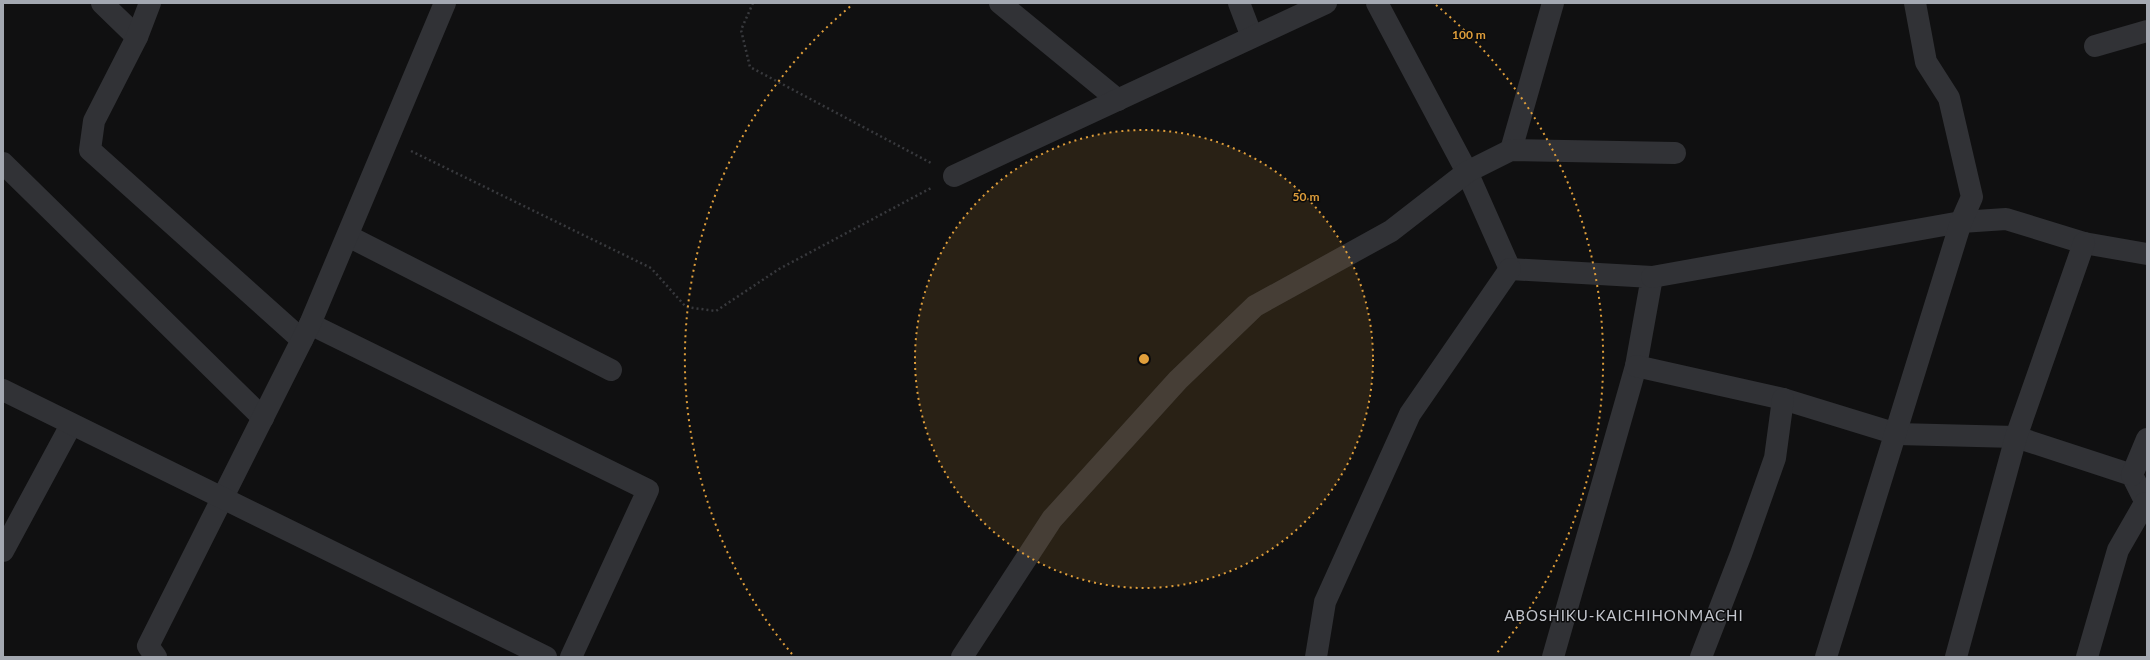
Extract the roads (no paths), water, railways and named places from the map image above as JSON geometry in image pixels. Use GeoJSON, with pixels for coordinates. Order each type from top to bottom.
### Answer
{"type":"FeatureCollection","features":[{"type":"Feature","properties":{"kind":"street"},"geometry":{"type":"LineString","coordinates":[[102,3],[137,37]]}},
{"type":"Feature","properties":{"kind":"street"},"geometry":{"type":"LineString","coordinates":[[150,3],[137,37],[94,121],[90,150],[306,332],[648,490],[570,657]]}},
{"type":"Feature","properties":{"kind":"street"},"geometry":{"type":"LineString","coordinates":[[1000,3],[1118,100]]}},
{"type":"Feature","properties":{"kind":"street"},"geometry":{"type":"LineString","coordinates":[[1239,3],[1252,37]]}},
{"type":"Feature","properties":{"kind":"street"},"geometry":{"type":"LineString","coordinates":[[954,176],[1326,3]]}},
{"type":"Feature","properties":{"kind":"street"},"geometry":{"type":"LineString","coordinates":[[1377,3],[1467,172],[1510,269]]}},
{"type":"Feature","properties":{"kind":"street"},"geometry":{"type":"LineString","coordinates":[[1510,150],[1553,3]]}},
{"type":"Feature","properties":{"kind":"street"},"geometry":{"type":"LineString","coordinates":[[1826,657],[1961,222],[1972,197],[1950,98],[1926,62],[1916,3]]}},
{"type":"Feature","properties":{"kind":"street"},"geometry":{"type":"LineString","coordinates":[[148,653],[262,418],[306,332],[388,139],[439,6]]}},
{"type":"Feature","properties":{"kind":"street"},"geometry":{"type":"LineString","coordinates":[[2095,46],[2147,31]]}},
{"type":"Feature","properties":{"kind":"street"},"geometry":{"type":"LineString","coordinates":[[962,657],[1052,519],[1194,364],[1255,306],[1390,231],[1467,172],[1510,150],[1675,153]]}},
{"type":"Feature","properties":{"kind":"street"},"geometry":{"type":"LineString","coordinates":[[3,163],[262,418]]}},
{"type":"Feature","properties":{"kind":"street"},"geometry":{"type":"LineString","coordinates":[[1510,269],[1652,277],[1961,222],[2006,219],[2084,243],[2147,254]]}},
{"type":"Feature","properties":{"kind":"street"},"geometry":{"type":"LineString","coordinates":[[348,236],[611,370]]}},
{"type":"Feature","properties":{"kind":"street"},"geometry":{"type":"LineString","coordinates":[[1956,657],[2016,437],[2084,243]]}},
{"type":"Feature","properties":{"kind":"street"},"geometry":{"type":"LineString","coordinates":[[1316,657],[1325,602],[1410,414],[1510,269]]}},
{"type":"Feature","properties":{"kind":"street"},"geometry":{"type":"LineString","coordinates":[[1553,657],[1636,366],[1652,277]]}},
{"type":"Feature","properties":{"kind":"street"},"geometry":{"type":"LineString","coordinates":[[1636,366],[1784,399],[1896,434],[2016,437],[2132,475],[2146,504],[2118,550],[2087,657]]}},
{"type":"Feature","properties":{"kind":"street"},"geometry":{"type":"LineString","coordinates":[[3,390],[71,425],[546,657]]}},
{"type":"Feature","properties":{"kind":"street"},"geometry":{"type":"LineString","coordinates":[[1701,657],[1741,554],[1775,458],[1784,399]]}},
{"type":"Feature","properties":{"kind":"street"},"geometry":{"type":"LineString","coordinates":[[3,551],[71,425]]}},
{"type":"Feature","properties":{"kind":"street"},"geometry":{"type":"LineString","coordinates":[[2132,475],[2147,439]]}},
{"type":"Feature","properties":{"kind":"district","name":"ABOSHIKU-KAICHIHONMACHI"},"geometry":{"type":"Point","coordinates":[1624,615]}}]}
